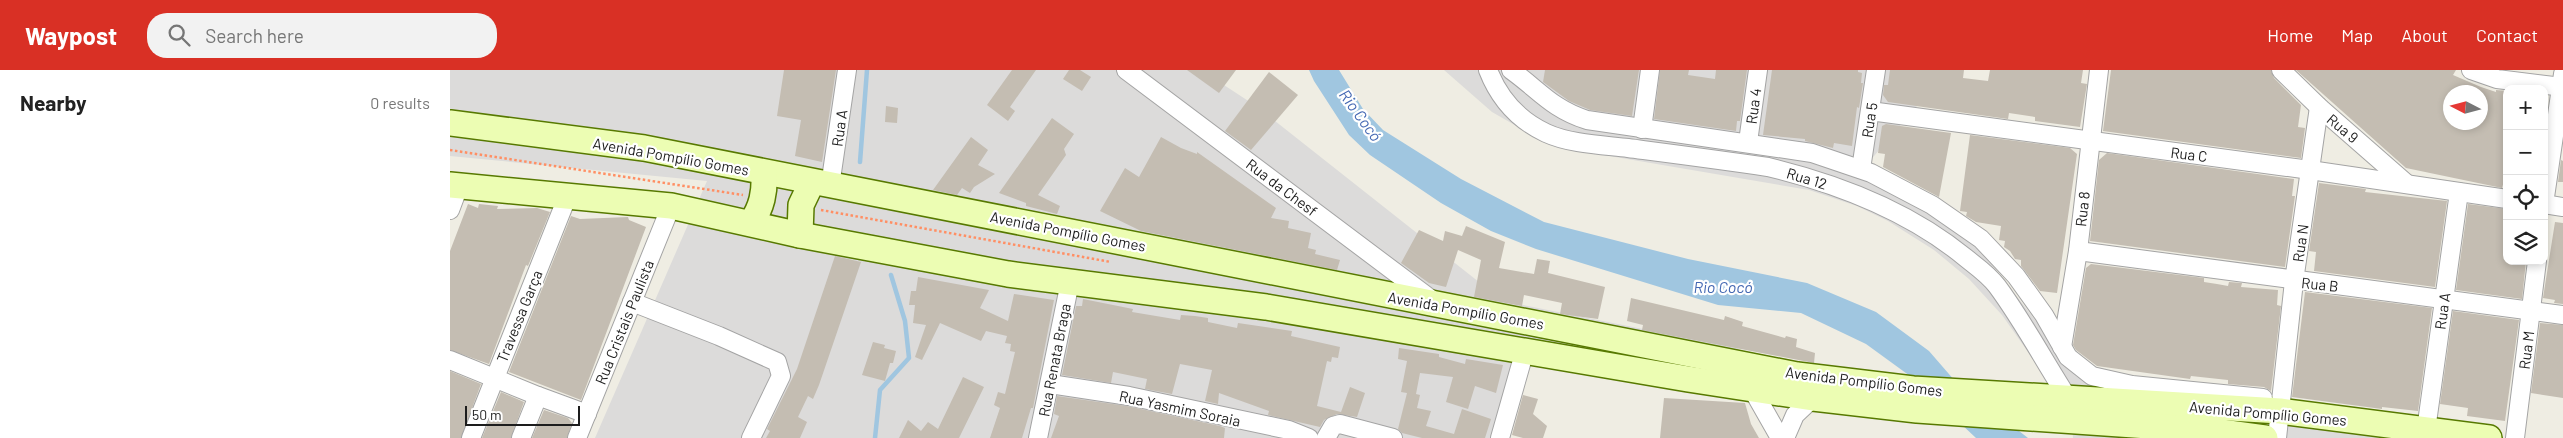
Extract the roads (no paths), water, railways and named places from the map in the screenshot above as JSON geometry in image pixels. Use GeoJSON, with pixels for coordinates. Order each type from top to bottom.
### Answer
{"type":"FeatureCollection","features":[{"type":"Feature","properties":{"kind":"main road","name":"Avenida Pompílio Gomes"},"geometry":{"type":"LineString","coordinates":[[450,123],[644,148],[821,184],[1051,239],[1545,324],[1915,400]]}},
{"type":"Feature","properties":{"kind":"main road"},"geometry":{"type":"LineString","coordinates":[[751,222],[758,212],[763,198],[764,173]]}},
{"type":"Feature","properties":{"kind":"main road"},"geometry":{"type":"LineString","coordinates":[[800,235],[801,205],[821,184]]}},
{"type":"Feature","properties":{"kind":"main road","name":"Avenida Pompílio Gomes"},"geometry":{"type":"LineString","coordinates":[[454,186],[568,195],[671,206],[751,222],[800,235],[1044,279],[1266,307],[1688,379],[1751,387],[1813,398],[2060,405],[2280,405],[2426,430],[2489,438]]}},
{"type":"Feature","properties":{"kind":"main road","name":"Avenida Pompílio Gomes"},"geometry":{"type":"LineString","coordinates":[[2060,405],[2111,430],[2265,438]]}},
{"type":"Feature","properties":{"kind":"street","name":"Rua A"},"geometry":{"type":"LineString","coordinates":[[821,184],[847,70]]}},
{"type":"Feature","properties":{"kind":"street","name":"Rua da Chesf"},"geometry":{"type":"LineString","coordinates":[[1126,70],[1438,305]]}},
{"type":"Feature","properties":{"kind":"street","name":"Rua 12"},"geometry":{"type":"LineString","coordinates":[[1488,70],[1496,90],[1508,105],[1524,119],[1546,133],[1599,144],[1760,166],[1795,173],[1857,195],[1910,220],[1955,249],[1996,285],[2060,405]]}},
{"type":"Feature","properties":{"kind":"street","name":"Rua 12"},"geometry":{"type":"LineString","coordinates":[[1511,70],[1530,76],[1549,103],[1571,115],[1586,120],[1748,142],[1812,153],[1861,169],[1932,205],[1981,239],[2011,270],[2044,315],[2062,347]]}},
{"type":"Feature","properties":{"kind":"street"},"geometry":{"type":"LineString","coordinates":[[1642,128],[1650,70]]}},
{"type":"Feature","properties":{"kind":"street","name":"Rua 4"},"geometry":{"type":"LineString","coordinates":[[1748,142],[1758,70]]}},
{"type":"Feature","properties":{"kind":"street","name":"Rua 5"},"geometry":{"type":"LineString","coordinates":[[1861,169],[1876,70]]}},
{"type":"Feature","properties":{"kind":"street","name":"Rua 8"},"geometry":{"type":"LineString","coordinates":[[2062,347],[2078,251],[2089,142],[2099,70]]}},
{"type":"Feature","properties":{"kind":"street","name":"Rua 9"},"geometry":{"type":"LineString","coordinates":[[2281,70],[2319,108],[2407,184]]}},
{"type":"Feature","properties":{"kind":"street"},"geometry":{"type":"LineString","coordinates":[[2470,70],[2497,79],[2562,83],[2548,177]]}},
{"type":"Feature","properties":{"kind":"street","name":"Rua N"},"geometry":{"type":"LineString","coordinates":[[2277,438],[2294,281],[2319,108]]}},
{"type":"Feature","properties":{"kind":"street","name":"Rua C"},"geometry":{"type":"LineString","coordinates":[[1870,111],[2089,142],[2310,170],[2503,198]]}},
{"type":"Feature","properties":{"kind":"street"},"geometry":{"type":"LineString","coordinates":[[450,210],[454,186]]}},
{"type":"Feature","properties":{"kind":"street","name":"Rua A"},"geometry":{"type":"LineString","coordinates":[[2426,430],[2459,192]]}},
{"type":"Feature","properties":{"kind":"street","name":"Travessa Garça"},"geometry":{"type":"LineString","coordinates":[[471,438],[568,195]]}},
{"type":"Feature","properties":{"kind":"street"},"geometry":{"type":"LineString","coordinates":[[2548,205],[2563,207]]}},
{"type":"Feature","properties":{"kind":"street","name":"Rua Cristais Paulista"},"geometry":{"type":"LineString","coordinates":[[577,438],[671,206]]}},
{"type":"Feature","properties":{"kind":"street","name":"Rua B"},"geometry":{"type":"LineString","coordinates":[[2078,251],[2563,315]]}},
{"type":"Feature","properties":{"kind":"street","name":"Rua M"},"geometry":{"type":"LineString","coordinates":[[2515,438],[2537,265]]}},
{"type":"Feature","properties":{"kind":"street","name":"Rua Renata Braga"},"geometry":{"type":"LineString","coordinates":[[1038,438],[1070,282]]}},
{"type":"Feature","properties":{"kind":"street"},"geometry":{"type":"LineString","coordinates":[[632,302],[737,343],[777,362],[781,376],[751,438]]}},
{"type":"Feature","properties":{"kind":"street"},"geometry":{"type":"LineString","coordinates":[[2062,347],[2068,357],[2092,376],[2110,381],[2280,405]]}},
{"type":"Feature","properties":{"kind":"street"},"geometry":{"type":"LineString","coordinates":[[1500,438],[1525,350]]}},
{"type":"Feature","properties":{"kind":"street"},"geometry":{"type":"LineString","coordinates":[[450,360],[493,379],[587,414]]}},
{"type":"Feature","properties":{"kind":"street","name":"Rua Yasmim Soraia"},"geometry":{"type":"LineString","coordinates":[[1050,384],[1129,396],[1289,430],[1309,438]]}},
{"type":"Feature","properties":{"kind":"street"},"geometry":{"type":"LineString","coordinates":[[1751,387],[1780,438]]}},
{"type":"Feature","properties":{"kind":"street"},"geometry":{"type":"LineString","coordinates":[[521,438],[538,396]]}},
{"type":"Feature","properties":{"kind":"street"},"geometry":{"type":"LineString","coordinates":[[1785,438],[1795,415],[1813,398]]}},
{"type":"Feature","properties":{"kind":"street"},"geometry":{"type":"LineString","coordinates":[[1329,432],[1347,426],[1393,438]]}},
{"type":"Feature","properties":{"kind":"water","name":"Rio Cocó"},"geometry":{"type":"Polygon","coordinates":[[[1309,70],[1339,70],[1363,109],[1383,130],[1461,179],[1544,222],[1688,259],[1807,283],[1876,312],[1929,351],[1955,381],[2028,438],[1976,438],[1910,376],[1866,344],[1801,313],[1718,305],[1536,249],[1491,231],[1441,203],[1370,155],[1349,135],[1314,81],[1309,70]]]}},
{"type":"Feature","properties":{"kind":"waterway"},"geometry":{"type":"LineString","coordinates":[[860,162],[867,70]]}},
{"type":"Feature","properties":{"kind":"waterway"},"geometry":{"type":"LineString","coordinates":[[875,438],[880,390],[909,358],[905,321],[891,275]]}}]}
